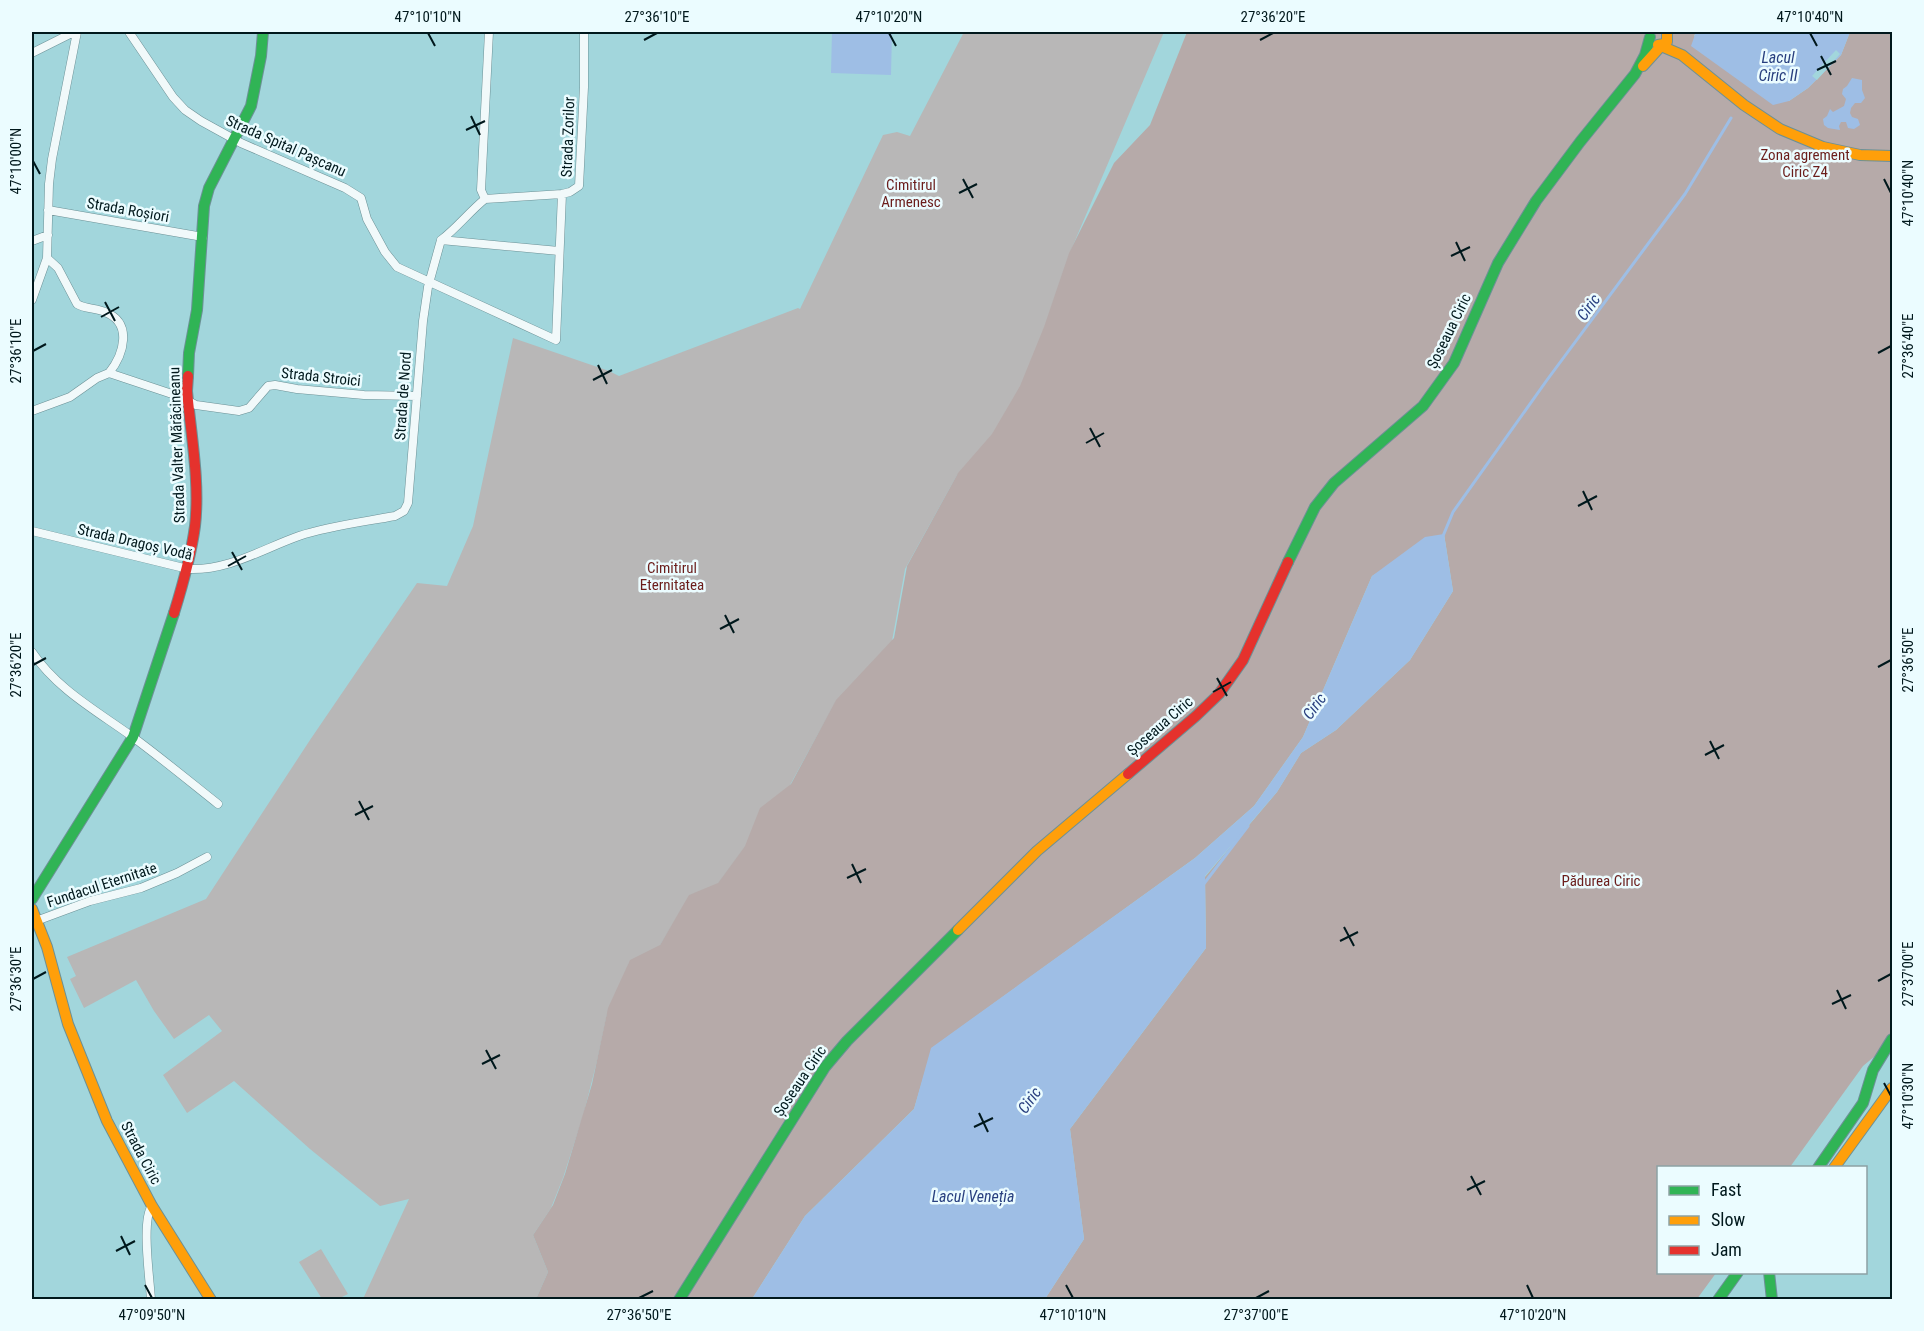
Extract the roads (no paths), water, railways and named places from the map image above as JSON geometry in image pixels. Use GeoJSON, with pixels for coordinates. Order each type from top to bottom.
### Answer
{"type":"FeatureCollection","features":[{"type":"Feature","properties":{"kind":"street"},"geometry":{"type":"LineString","coordinates":[[32,52],[76,32]]}},
{"type":"Feature","properties":{"kind":"street"},"geometry":{"type":"LineString","coordinates":[[32,300],[48,258],[49,184],[56,130],[76,32]]}},
{"type":"Feature","properties":{"kind":"street","name":"Strada Spital Pașcanu"},"geometry":{"type":"LineString","coordinates":[[129,32],[173,98],[185,110],[235,139],[361,198],[367,219],[385,252],[397,267],[556,340]]}},
{"type":"Feature","properties":{"kind":"street","name":"Strada Valter Mărăcineanu"},"geometry":{"type":"LineString","coordinates":[[32,899],[133,737],[188,570],[195,524],[195,480],[187,391],[189,353],[197,310],[204,206],[209,189],[251,106],[261,56],[263,32]]}},
{"type":"Feature","properties":{"kind":"street"},"geometry":{"type":"LineString","coordinates":[[485,200],[481,190],[489,32]]}},
{"type":"Feature","properties":{"kind":"street","name":"Strada Zorilor"},"geometry":{"type":"LineString","coordinates":[[556,340],[562,194],[579,186],[584,32]]}},
{"type":"Feature","properties":{"kind":"street"},"geometry":{"type":"LineString","coordinates":[[1635,74],[1668,40],[1667,32]]}},
{"type":"Feature","properties":{"kind":"street"},"geometry":{"type":"LineString","coordinates":[[1667,32],[1682,55]]}},
{"type":"Feature","properties":{"kind":"street"},"geometry":{"type":"LineString","coordinates":[[1651,34],[1654,44],[1682,55],[1744,105],[1780,129],[1823,147],[1860,155],[1893,156]]}},
{"type":"Feature","properties":{"kind":"street","name":"Șoseaua Ciric"},"geometry":{"type":"LineString","coordinates":[[679,1299],[825,1067],[847,1041],[1037,851],[1219,694],[1243,660],[1278,581],[1315,507],[1334,483],[1424,406],[1454,363],[1498,262],[1536,201],[1635,74],[1645,55],[1651,34]]}},
{"type":"Feature","properties":{"kind":"street"},"geometry":{"type":"LineString","coordinates":[[430,282],[441,240],[485,200],[562,194]]}},
{"type":"Feature","properties":{"kind":"street","name":"Strada Roșiori"},"geometry":{"type":"LineString","coordinates":[[48,210],[202,237]]}},
{"type":"Feature","properties":{"kind":"street"},"geometry":{"type":"LineString","coordinates":[[32,241],[48,234]]}},
{"type":"Feature","properties":{"kind":"street"},"geometry":{"type":"LineString","coordinates":[[441,240],[559,251]]}},
{"type":"Feature","properties":{"kind":"street"},"geometry":{"type":"LineString","coordinates":[[32,411],[70,397],[97,378],[109,373],[118,359],[123,344],[121,324],[112,315],[77,303],[58,268],[48,258]]}},
{"type":"Feature","properties":{"kind":"street","name":"Strada de Nord"},"geometry":{"type":"LineString","coordinates":[[404,511],[408,503],[422,332],[430,282]]}},
{"type":"Feature","properties":{"kind":"street","name":"Strada Stroici"},"geometry":{"type":"LineString","coordinates":[[109,373],[181,397],[196,405],[239,411],[249,408],[268,386],[275,385],[356,394],[417,396]]}},
{"type":"Feature","properties":{"kind":"street","name":"Strada Dragoș Vodă"},"geometry":{"type":"LineString","coordinates":[[32,531],[188,570],[218,567],[298,536],[395,516],[404,511]]}},
{"type":"Feature","properties":{"kind":"street"},"geometry":{"type":"LineString","coordinates":[[32,652],[44,670],[61,685],[133,737],[218,804]]}},
{"type":"Feature","properties":{"kind":"street","name":"Fundacul Eternitate"},"geometry":{"type":"LineString","coordinates":[[33,913],[141,888],[177,873],[207,856]]}},
{"type":"Feature","properties":{"kind":"street","name":"Strada Ciric"},"geometry":{"type":"LineString","coordinates":[[33,913],[47,947],[63,1010],[107,1121],[152,1206],[211,1299]]}},
{"type":"Feature","properties":{"kind":"street"},"geometry":{"type":"LineString","coordinates":[[1819,1166],[1863,1103],[1874,1070],[1893,1039]]}},
{"type":"Feature","properties":{"kind":"street"},"geometry":{"type":"LineString","coordinates":[[1835,1166],[1893,1088]]}},
{"type":"Feature","properties":{"kind":"street"},"geometry":{"type":"LineString","coordinates":[[151,1299],[147,1215],[152,1206]]}},
{"type":"Feature","properties":{"kind":"street"},"geometry":{"type":"LineString","coordinates":[[1718,1299],[1737,1274]]}},
{"type":"Feature","properties":{"kind":"street"},"geometry":{"type":"LineString","coordinates":[[1769,1274],[1772,1299]]}},
{"type":"Feature","properties":{"kind":"street"},"geometry":{"type":"LineString","coordinates":[[1729,1285],[1732,1299]]}},
{"type":"Feature","properties":{"kind":"water"},"geometry":{"type":"Polygon","coordinates":[[[832,32],[892,32],[891,75],[831,73],[832,32]]]}},
{"type":"Feature","properties":{"kind":"water","name":"Lacul Ciric II"},"geometry":{"type":"Polygon","coordinates":[[[1696,32],[1850,32],[1841,55],[1808,88],[1789,101],[1773,105],[1691,46],[1696,32]]]}},
{"type":"Feature","properties":{"kind":"water"},"geometry":{"type":"Polygon","coordinates":[[[1852,78],[1862,80],[1865,98],[1861,103],[1855,103],[1850,113],[1852,117],[1858,119],[1860,125],[1854,129],[1848,128],[1846,122],[1841,122],[1840,130],[1828,128],[1824,125],[1823,119],[1830,109],[1833,112],[1844,106],[1846,99],[1842,94],[1843,89],[1852,78]]]}},
{"type":"Feature","properties":{"kind":"water","name":"Lacul Veneția"},"geometry":{"type":"Polygon","coordinates":[[[1444,534],[1453,591],[1410,660],[1336,730],[1301,753],[1277,792],[1205,876],[1206,948],[1070,1129],[1084,1239],[1045,1299],[752,1299],[805,1216],[914,1109],[931,1048],[1195,858],[1254,806],[1303,737],[1372,576],[1425,537],[1444,534]]]}},
{"type":"Feature","properties":{"kind":"waterway","name":"Ciric"},"geometry":{"type":"LineString","coordinates":[[1443,536],[1453,512],[1547,380],[1685,194],[1731,118]]}},
{"type":"Feature","properties":{"kind":"waterway","name":"Ciric"},"geometry":{"type":"LineString","coordinates":[[1203,885],[1248,826]]}},
{"type":"Feature","properties":{"kind":"park label","name":"Zona agrement Ciric Z4"},"geometry":{"type":"Point","coordinates":[1805,164]}},
{"type":"Feature","properties":{"kind":"park label","name":"Cimitirul Armenesc"},"geometry":{"type":"Point","coordinates":[911,194]}},
{"type":"Feature","properties":{"kind":"park label","name":"Cimitirul Eternitatea"},"geometry":{"type":"Point","coordinates":[672,576]}},
{"type":"Feature","properties":{"kind":"park label","name":"Pădurea Ciric"},"geometry":{"type":"Point","coordinates":[1601,881]}}]}
